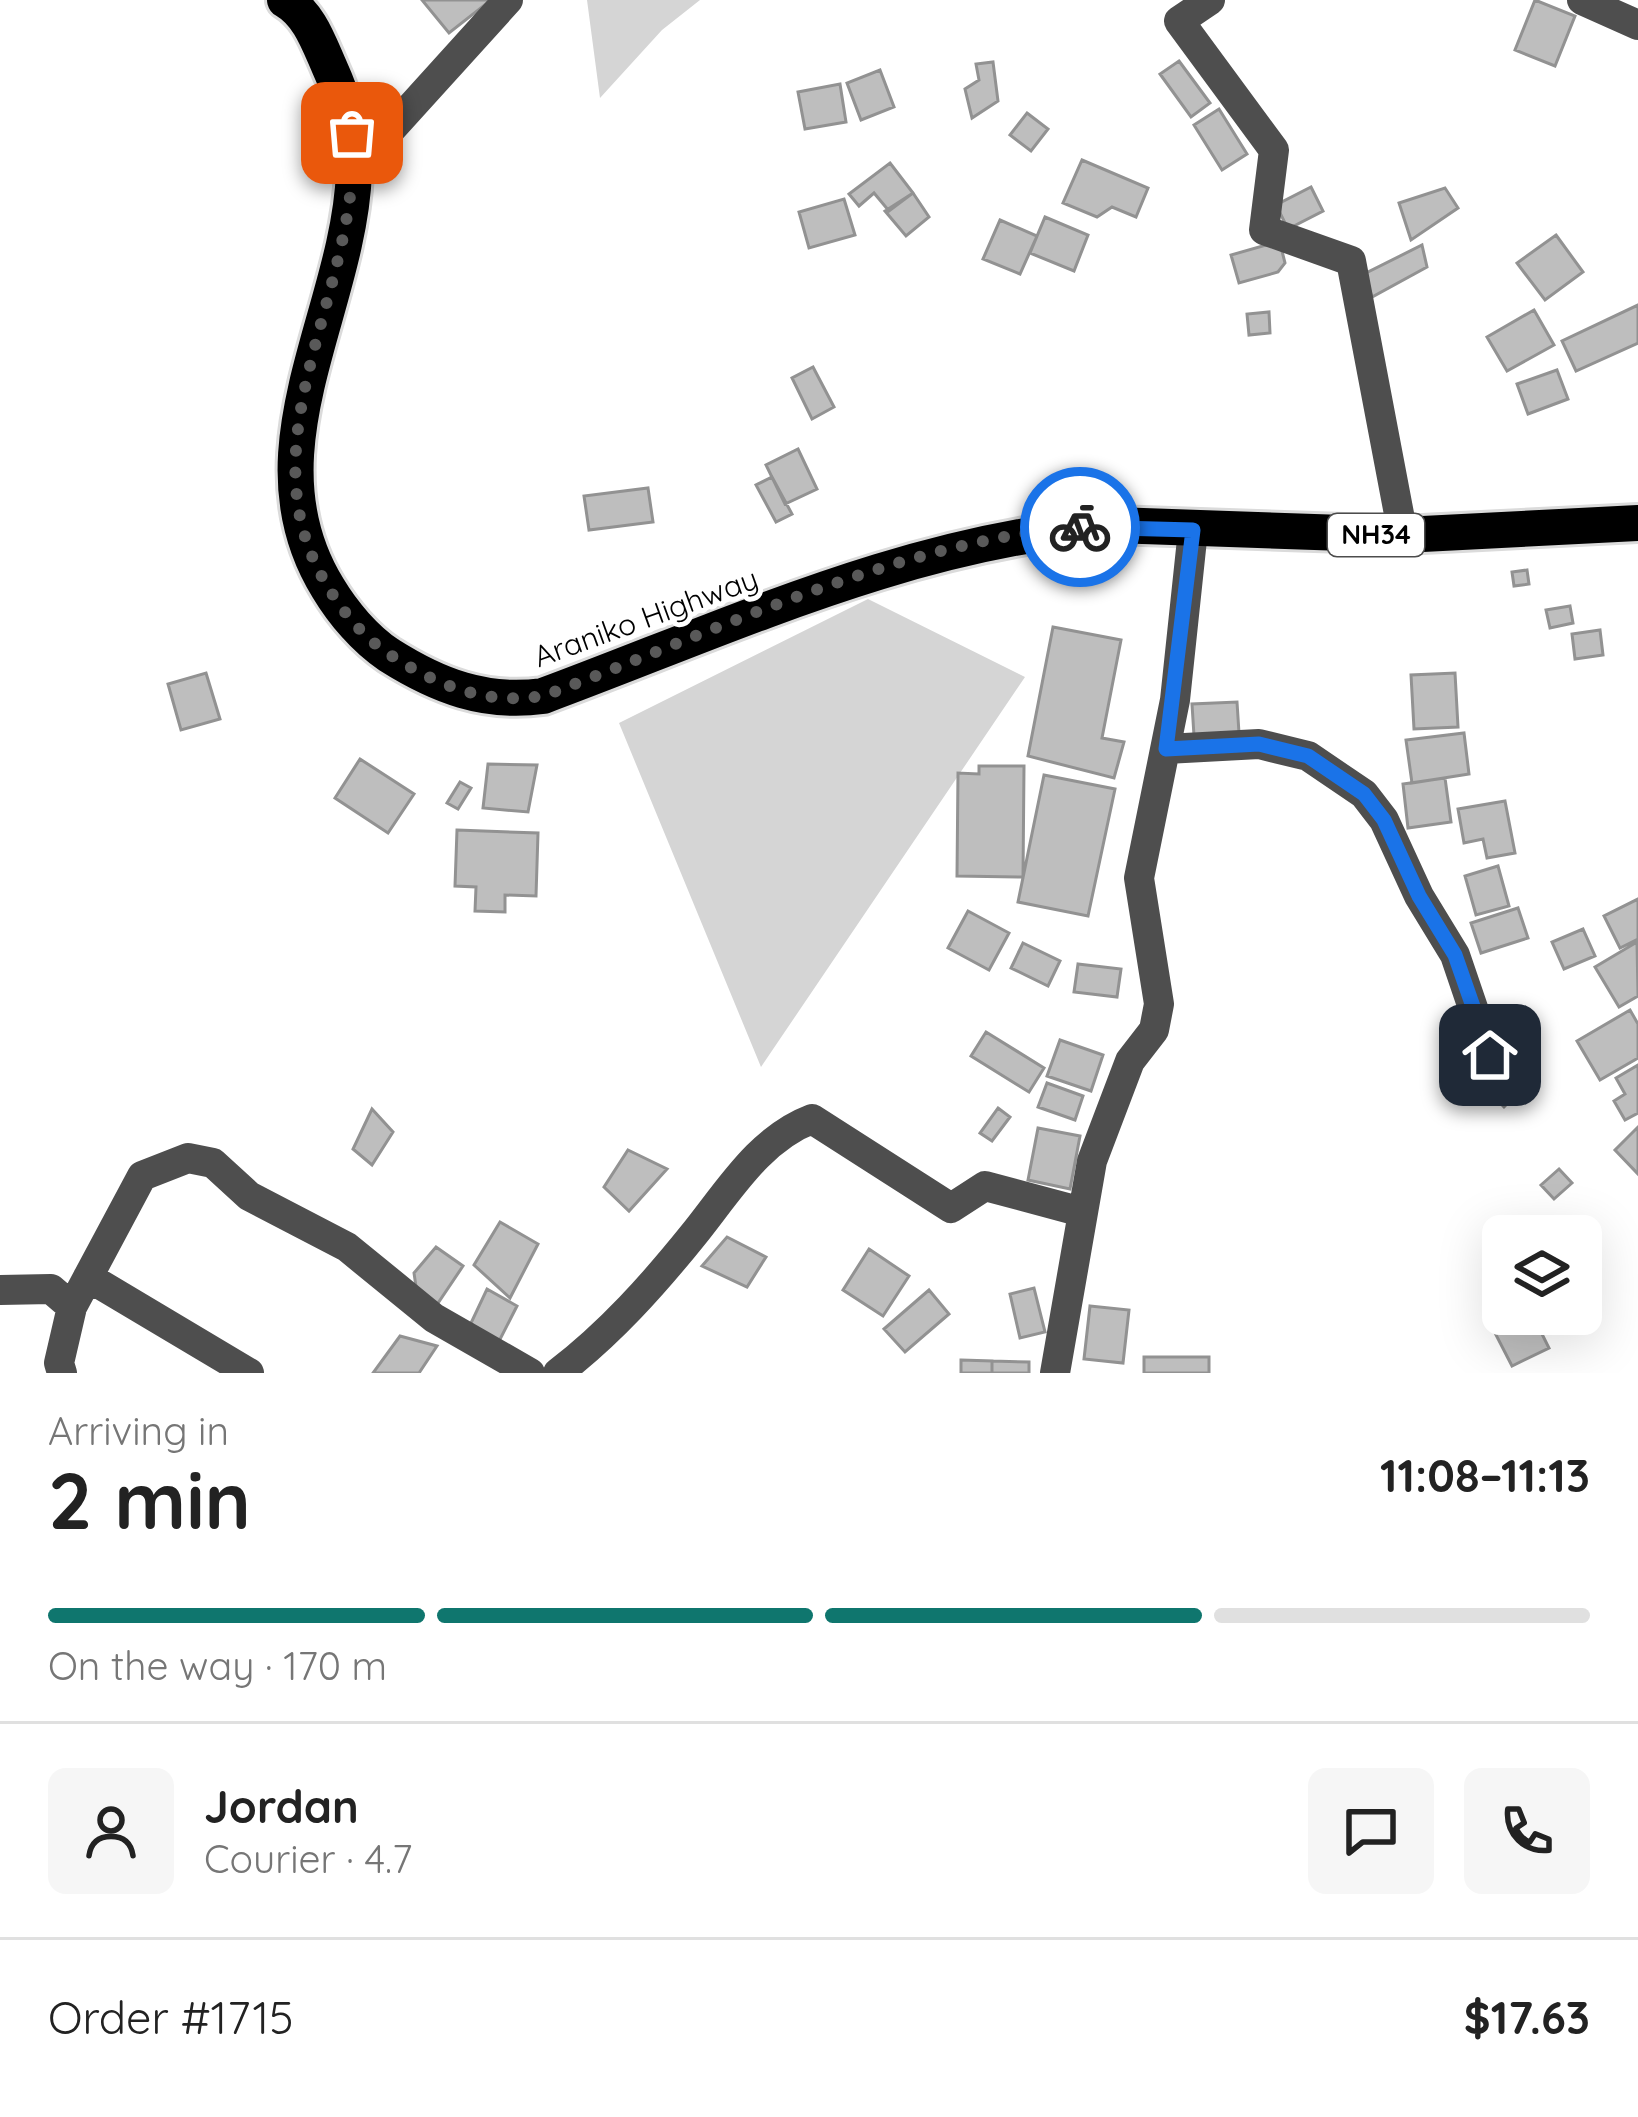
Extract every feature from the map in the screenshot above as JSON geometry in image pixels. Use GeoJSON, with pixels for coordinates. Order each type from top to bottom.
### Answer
{"type":"FeatureCollection","features":[{"type":"Feature","properties":{"kind":"highway","name":"Araniko Highway"},"geometry":{"type":"LineString","coordinates":[[302,3],[339,89],[355,169],[351,202],[302,393],[296,448],[297,511],[313,563],[337,603],[376,646],[427,679],[512,701],[543,696],[881,568],[1011,536],[1067,528],[1403,535],[1638,523]]}},
{"type":"Feature","properties":{"kind":"street"},"geometry":{"type":"LineString","coordinates":[[355,169],[508,0]]}},
{"type":"Feature","properties":{"kind":"street"},"geometry":{"type":"LineString","coordinates":[[1210,0],[1179,21],[1274,150],[1264,230],[1352,261],[1403,535]]}},
{"type":"Feature","properties":{"kind":"street"},"geometry":{"type":"LineString","coordinates":[[1582,0],[1638,25]]}},
{"type":"Feature","properties":{"kind":"street"},"geometry":{"type":"LineString","coordinates":[[1054,1373],[1082,1212],[1111,1105],[1130,1061],[1154,1030],[1159,1004],[1139,878],[1166,749],[1193,530]]}},
{"type":"Feature","properties":{"kind":"street"},"geometry":{"type":"LineString","coordinates":[[1166,749],[1259,744],[1308,756],[1364,794],[1384,820],[1419,896],[1455,955],[1490,1055]]}},
{"type":"Feature","properties":{"kind":"street"},"geometry":{"type":"LineString","coordinates":[[558,1373],[601,1340],[752,1160],[793,1126],[812,1119],[951,1208],[985,1186],[1082,1212]]}},
{"type":"Feature","properties":{"kind":"street"},"geometry":{"type":"LineString","coordinates":[[62,1373],[59,1363],[73,1307],[142,1176],[188,1158],[213,1163],[249,1196],[347,1247],[434,1318],[530,1373]]}},
{"type":"Feature","properties":{"kind":"street"},"geometry":{"type":"LineString","coordinates":[[88,1277],[248,1373]]}},
{"type":"Feature","properties":{"kind":"street"},"geometry":{"type":"LineString","coordinates":[[0,1290],[52,1289],[73,1307]]}},
{"type":"Feature","properties":{"kind":"shaded area"},"geometry":{"type":"Polygon","coordinates":[[[587,0],[700,0],[662,30],[600,98],[587,0]]]}},
{"type":"Feature","properties":{"kind":"shaded area"},"geometry":{"type":"Polygon","coordinates":[[[868,599],[1025,677],[761,1067],[619,723],[868,599]]]}},
{"type":"Feature","properties":{"kind":"building"},"geometry":{"type":"Polygon","coordinates":[[[422,0],[491,0],[449,33],[422,0]]]}},
{"type":"Feature","properties":{"kind":"building"},"geometry":{"type":"Polygon","coordinates":[[[1535,0],[1575,16],[1555,66],[1515,50],[1535,0]]]}},
{"type":"Feature","properties":{"kind":"building"},"geometry":{"type":"Polygon","coordinates":[[[1179,61],[1210,103],[1191,117],[1160,74],[1179,61]]]}},
{"type":"Feature","properties":{"kind":"building"},"geometry":{"type":"Polygon","coordinates":[[[993,62],[998,101],[972,118],[965,89],[979,80],[976,64],[993,62]]]}},
{"type":"Feature","properties":{"kind":"building"},"geometry":{"type":"Polygon","coordinates":[[[880,70],[894,107],[861,120],[847,83],[880,70]]]}},
{"type":"Feature","properties":{"kind":"building"},"geometry":{"type":"Polygon","coordinates":[[[840,84],[846,122],[805,129],[798,92],[840,84]]]}},
{"type":"Feature","properties":{"kind":"building"},"geometry":{"type":"Polygon","coordinates":[[[1219,109],[1247,154],[1222,170],[1194,125],[1219,109]]]}},
{"type":"Feature","properties":{"kind":"building"},"geometry":{"type":"Polygon","coordinates":[[[1027,113],[1048,129],[1031,151],[1010,135],[1027,113]]]}},
{"type":"Feature","properties":{"kind":"building"},"geometry":{"type":"Polygon","coordinates":[[[1082,160],[1148,188],[1136,217],[1112,207],[1097,217],[1063,203],[1082,160]]]}},
{"type":"Feature","properties":{"kind":"building"},"geometry":{"type":"Polygon","coordinates":[[[890,163],[913,193],[889,211],[874,193],[859,206],[849,194],[890,163]]]}},
{"type":"Feature","properties":{"kind":"building"},"geometry":{"type":"Polygon","coordinates":[[[1311,187],[1323,211],[1288,229],[1276,205],[1311,187]]]}},
{"type":"Feature","properties":{"kind":"building"},"geometry":{"type":"Polygon","coordinates":[[[1445,188],[1458,208],[1411,240],[1399,203],[1445,188]]]}},
{"type":"Feature","properties":{"kind":"building"},"geometry":{"type":"Polygon","coordinates":[[[913,193],[929,217],[906,236],[885,211],[913,193]]]}},
{"type":"Feature","properties":{"kind":"building"},"geometry":{"type":"Polygon","coordinates":[[[844,199],[855,235],[809,248],[799,212],[844,199]]]}},
{"type":"Feature","properties":{"kind":"building"},"geometry":{"type":"Polygon","coordinates":[[[1045,217],[1088,235],[1074,271],[1030,253],[1045,217]]]}},
{"type":"Feature","properties":{"kind":"building"},"geometry":{"type":"Polygon","coordinates":[[[1000,220],[1037,236],[1020,274],[983,259],[1000,220]]]}},
{"type":"Feature","properties":{"kind":"building"},"geometry":{"type":"Polygon","coordinates":[[[1556,235],[1583,272],[1545,300],[1517,263],[1556,235]]]}},
{"type":"Feature","properties":{"kind":"building"},"geometry":{"type":"Polygon","coordinates":[[[1266,245],[1281,247],[1285,263],[1278,272],[1239,283],[1231,255],[1266,245]]]}},
{"type":"Feature","properties":{"kind":"building"},"geometry":{"type":"Polygon","coordinates":[[[1422,245],[1427,267],[1372,297],[1364,274],[1422,245]]]}},
{"type":"Feature","properties":{"kind":"building"},"geometry":{"type":"Polygon","coordinates":[[[1638,305],[1638,343],[1576,371],[1562,341],[1638,305]]]}},
{"type":"Feature","properties":{"kind":"building"},"geometry":{"type":"Polygon","coordinates":[[[1534,310],[1554,345],[1507,371],[1487,337],[1534,310]]]}},
{"type":"Feature","properties":{"kind":"building"},"geometry":{"type":"Polygon","coordinates":[[[1269,312],[1270,333],[1249,335],[1247,314],[1269,312]]]}},
{"type":"Feature","properties":{"kind":"building"},"geometry":{"type":"Polygon","coordinates":[[[813,367],[834,407],[812,419],[792,378],[813,367]]]}},
{"type":"Feature","properties":{"kind":"building"},"geometry":{"type":"Polygon","coordinates":[[[1557,370],[1568,399],[1528,414],[1517,384],[1557,370]]]}},
{"type":"Feature","properties":{"kind":"building"},"geometry":{"type":"Polygon","coordinates":[[[798,449],[817,489],[785,504],[766,465],[798,449]]]}},
{"type":"Feature","properties":{"kind":"building"},"geometry":{"type":"Polygon","coordinates":[[[772,477],[792,514],[776,522],[756,485],[772,477]]]}},
{"type":"Feature","properties":{"kind":"building"},"geometry":{"type":"Polygon","coordinates":[[[648,488],[653,522],[589,530],[584,496],[648,488]]]}},
{"type":"Feature","properties":{"kind":"building"},"geometry":{"type":"Polygon","coordinates":[[[1527,570],[1529,584],[1514,586],[1512,572],[1527,570]]]}},
{"type":"Feature","properties":{"kind":"building"},"geometry":{"type":"Polygon","coordinates":[[[1570,606],[1573,623],[1550,628],[1546,610],[1570,606]]]}},
{"type":"Feature","properties":{"kind":"building"},"geometry":{"type":"Polygon","coordinates":[[[1053,627],[1121,640],[1102,738],[1124,742],[1114,778],[1028,756],[1053,627]]]}},
{"type":"Feature","properties":{"kind":"building"},"geometry":{"type":"Polygon","coordinates":[[[1600,630],[1603,655],[1575,659],[1572,634],[1600,630]]]}},
{"type":"Feature","properties":{"kind":"building"},"geometry":{"type":"Polygon","coordinates":[[[206,673],[220,719],[181,730],[168,684],[206,673]]]}},
{"type":"Feature","properties":{"kind":"building"},"geometry":{"type":"Polygon","coordinates":[[[1455,673],[1458,727],[1414,729],[1411,675],[1455,673]]]}},
{"type":"Feature","properties":{"kind":"building"},"geometry":{"type":"Polygon","coordinates":[[[1237,702],[1239,733],[1194,736],[1192,704],[1237,702]]]}},
{"type":"Feature","properties":{"kind":"building"},"geometry":{"type":"Polygon","coordinates":[[[1464,733],[1469,774],[1412,783],[1406,740],[1464,733]]]}},
{"type":"Feature","properties":{"kind":"building"},"geometry":{"type":"Polygon","coordinates":[[[360,759],[414,794],[388,833],[335,798],[360,759]]]}},
{"type":"Feature","properties":{"kind":"building"},"geometry":{"type":"Polygon","coordinates":[[[488,764],[537,765],[528,812],[483,808],[488,764]]]}},
{"type":"Feature","properties":{"kind":"building"},"geometry":{"type":"Polygon","coordinates":[[[979,766],[1024,766],[1023,877],[957,876],[958,773],[979,774],[979,766]]]}},
{"type":"Feature","properties":{"kind":"building"},"geometry":{"type":"Polygon","coordinates":[[[1044,775],[1115,789],[1088,916],[1018,902],[1044,775]]]}},
{"type":"Feature","properties":{"kind":"building"},"geometry":{"type":"Polygon","coordinates":[[[1445,778],[1451,822],[1408,828],[1403,784],[1445,778]]]}},
{"type":"Feature","properties":{"kind":"building"},"geometry":{"type":"Polygon","coordinates":[[[460,782],[471,788],[458,809],[447,803],[460,782]]]}},
{"type":"Feature","properties":{"kind":"building"},"geometry":{"type":"Polygon","coordinates":[[[1505,801],[1515,853],[1487,858],[1483,839],[1464,843],[1458,809],[1505,801]]]}},
{"type":"Feature","properties":{"kind":"building"},"geometry":{"type":"Polygon","coordinates":[[[457,830],[538,833],[536,896],[505,895],[505,912],[475,911],[476,887],[455,886],[457,830]]]}},
{"type":"Feature","properties":{"kind":"building"},"geometry":{"type":"Polygon","coordinates":[[[1498,866],[1509,906],[1476,915],[1465,876],[1498,866]]]}},
{"type":"Feature","properties":{"kind":"building"},"geometry":{"type":"Polygon","coordinates":[[[1638,899],[1638,939],[1620,948],[1604,916],[1638,899]]]}},
{"type":"Feature","properties":{"kind":"building"},"geometry":{"type":"Polygon","coordinates":[[[1518,908],[1528,938],[1481,953],[1471,923],[1518,908]]]}},
{"type":"Feature","properties":{"kind":"building"},"geometry":{"type":"Polygon","coordinates":[[[968,911],[1009,933],[989,970],[948,948],[968,911]]]}},
{"type":"Feature","properties":{"kind":"building"},"geometry":{"type":"Polygon","coordinates":[[[1583,929],[1595,956],[1564,969],[1552,942],[1583,929]]]}},
{"type":"Feature","properties":{"kind":"building"},"geometry":{"type":"Polygon","coordinates":[[[1637,942],[1638,996],[1619,1007],[1595,967],[1637,942]]]}},
{"type":"Feature","properties":{"kind":"building"},"geometry":{"type":"Polygon","coordinates":[[[1023,943],[1060,961],[1048,986],[1011,968],[1023,943]]]}},
{"type":"Feature","properties":{"kind":"building"},"geometry":{"type":"Polygon","coordinates":[[[1078,964],[1121,969],[1117,997],[1074,992],[1078,964]]]}},
{"type":"Feature","properties":{"kind":"building"},"geometry":{"type":"Polygon","coordinates":[[[1630,1010],[1638,1024],[1638,1058],[1600,1080],[1577,1041],[1630,1010]]]}},
{"type":"Feature","properties":{"kind":"building"},"geometry":{"type":"Polygon","coordinates":[[[986,1032],[1044,1068],[1029,1092],[971,1056],[986,1032]]]}},
{"type":"Feature","properties":{"kind":"building"},"geometry":{"type":"Polygon","coordinates":[[[1060,1040],[1103,1055],[1091,1091],[1047,1076],[1060,1040]]]}},
{"type":"Feature","properties":{"kind":"building"},"geometry":{"type":"Polygon","coordinates":[[[1638,1065],[1638,1113],[1625,1120],[1614,1101],[1625,1094],[1616,1078],[1638,1065]]]}},
{"type":"Feature","properties":{"kind":"building"},"geometry":{"type":"Polygon","coordinates":[[[1502,1076],[1519,1092],[1504,1107],[1487,1090],[1502,1076]]]}},
{"type":"Feature","properties":{"kind":"building"},"geometry":{"type":"Polygon","coordinates":[[[1047,1083],[1083,1096],[1075,1120],[1038,1107],[1047,1083]]]}},
{"type":"Feature","properties":{"kind":"building"},"geometry":{"type":"Polygon","coordinates":[[[998,1108],[1010,1117],[992,1141],[980,1133],[998,1108]]]}},
{"type":"Feature","properties":{"kind":"building"},"geometry":{"type":"Polygon","coordinates":[[[372,1109],[393,1132],[372,1165],[353,1149],[372,1109]]]}},
{"type":"Feature","properties":{"kind":"building"},"geometry":{"type":"Polygon","coordinates":[[[1638,1127],[1638,1174],[1615,1150],[1638,1127]]]}},
{"type":"Feature","properties":{"kind":"building"},"geometry":{"type":"Polygon","coordinates":[[[1038,1128],[1080,1136],[1070,1189],[1028,1180],[1038,1128]]]}},
{"type":"Feature","properties":{"kind":"building"},"geometry":{"type":"Polygon","coordinates":[[[628,1150],[667,1169],[629,1211],[604,1187],[628,1150]]]}},
{"type":"Feature","properties":{"kind":"building"},"geometry":{"type":"Polygon","coordinates":[[[1559,1169],[1572,1183],[1554,1199],[1541,1185],[1559,1169]]]}},
{"type":"Feature","properties":{"kind":"building"},"geometry":{"type":"Polygon","coordinates":[[[500,1222],[538,1244],[510,1298],[474,1265],[500,1222]]]}},
{"type":"Feature","properties":{"kind":"building"},"geometry":{"type":"Polygon","coordinates":[[[727,1237],[766,1257],[747,1287],[702,1266],[727,1237]]]}},
{"type":"Feature","properties":{"kind":"building"},"geometry":{"type":"Polygon","coordinates":[[[436,1247],[463,1266],[432,1312],[418,1300],[414,1273],[436,1247]]]}},
{"type":"Feature","properties":{"kind":"building"},"geometry":{"type":"Polygon","coordinates":[[[869,1249],[909,1276],[883,1316],[843,1290],[869,1249]]]}},
{"type":"Feature","properties":{"kind":"building"},"geometry":{"type":"Polygon","coordinates":[[[1034,1288],[1045,1332],[1020,1338],[1010,1294],[1034,1288]]]}},
{"type":"Feature","properties":{"kind":"building"},"geometry":{"type":"Polygon","coordinates":[[[487,1289],[517,1306],[494,1351],[471,1323],[487,1289]]]}},
{"type":"Feature","properties":{"kind":"building"},"geometry":{"type":"Polygon","coordinates":[[[929,1290],[949,1314],[905,1352],[884,1329],[929,1290]]]}},
{"type":"Feature","properties":{"kind":"building"},"geometry":{"type":"Polygon","coordinates":[[[1090,1306],[1129,1310],[1123,1363],[1084,1359],[1090,1306]]]}},
{"type":"Feature","properties":{"kind":"building"},"geometry":{"type":"Polygon","coordinates":[[[1496,1335],[1542,1335],[1549,1348],[1512,1366],[1496,1335]]]}},
{"type":"Feature","properties":{"kind":"building"},"geometry":{"type":"Polygon","coordinates":[[[400,1336],[437,1346],[419,1373],[373,1373],[400,1336]]]}},
{"type":"Feature","properties":{"kind":"building"},"geometry":{"type":"Polygon","coordinates":[[[1144,1357],[1209,1357],[1209,1373],[1144,1373],[1144,1357]]]}},
{"type":"Feature","properties":{"kind":"building"},"geometry":{"type":"Polygon","coordinates":[[[961,1360],[992,1361],[992,1373],[961,1373],[961,1360]]]}},
{"type":"Feature","properties":{"kind":"building"},"geometry":{"type":"Polygon","coordinates":[[[992,1361],[1029,1362],[1029,1373],[992,1373],[992,1361]]]}},
{"type":"Feature","properties":{"kind":"way so far"},"geometry":{"type":"LineString","coordinates":[[352,133],[351,202],[302,393],[296,448],[297,511],[313,563],[337,603],[376,646],[427,679],[512,701],[543,696],[881,568],[1011,536],[1080,527]]}},
{"type":"Feature","properties":{"kind":"route"},"geometry":{"type":"LineString","coordinates":[[1080,527],[1193,530],[1166,749],[1259,744],[1308,756],[1364,794],[1384,820],[1419,896],[1455,955],[1490,1055]]}}]}
